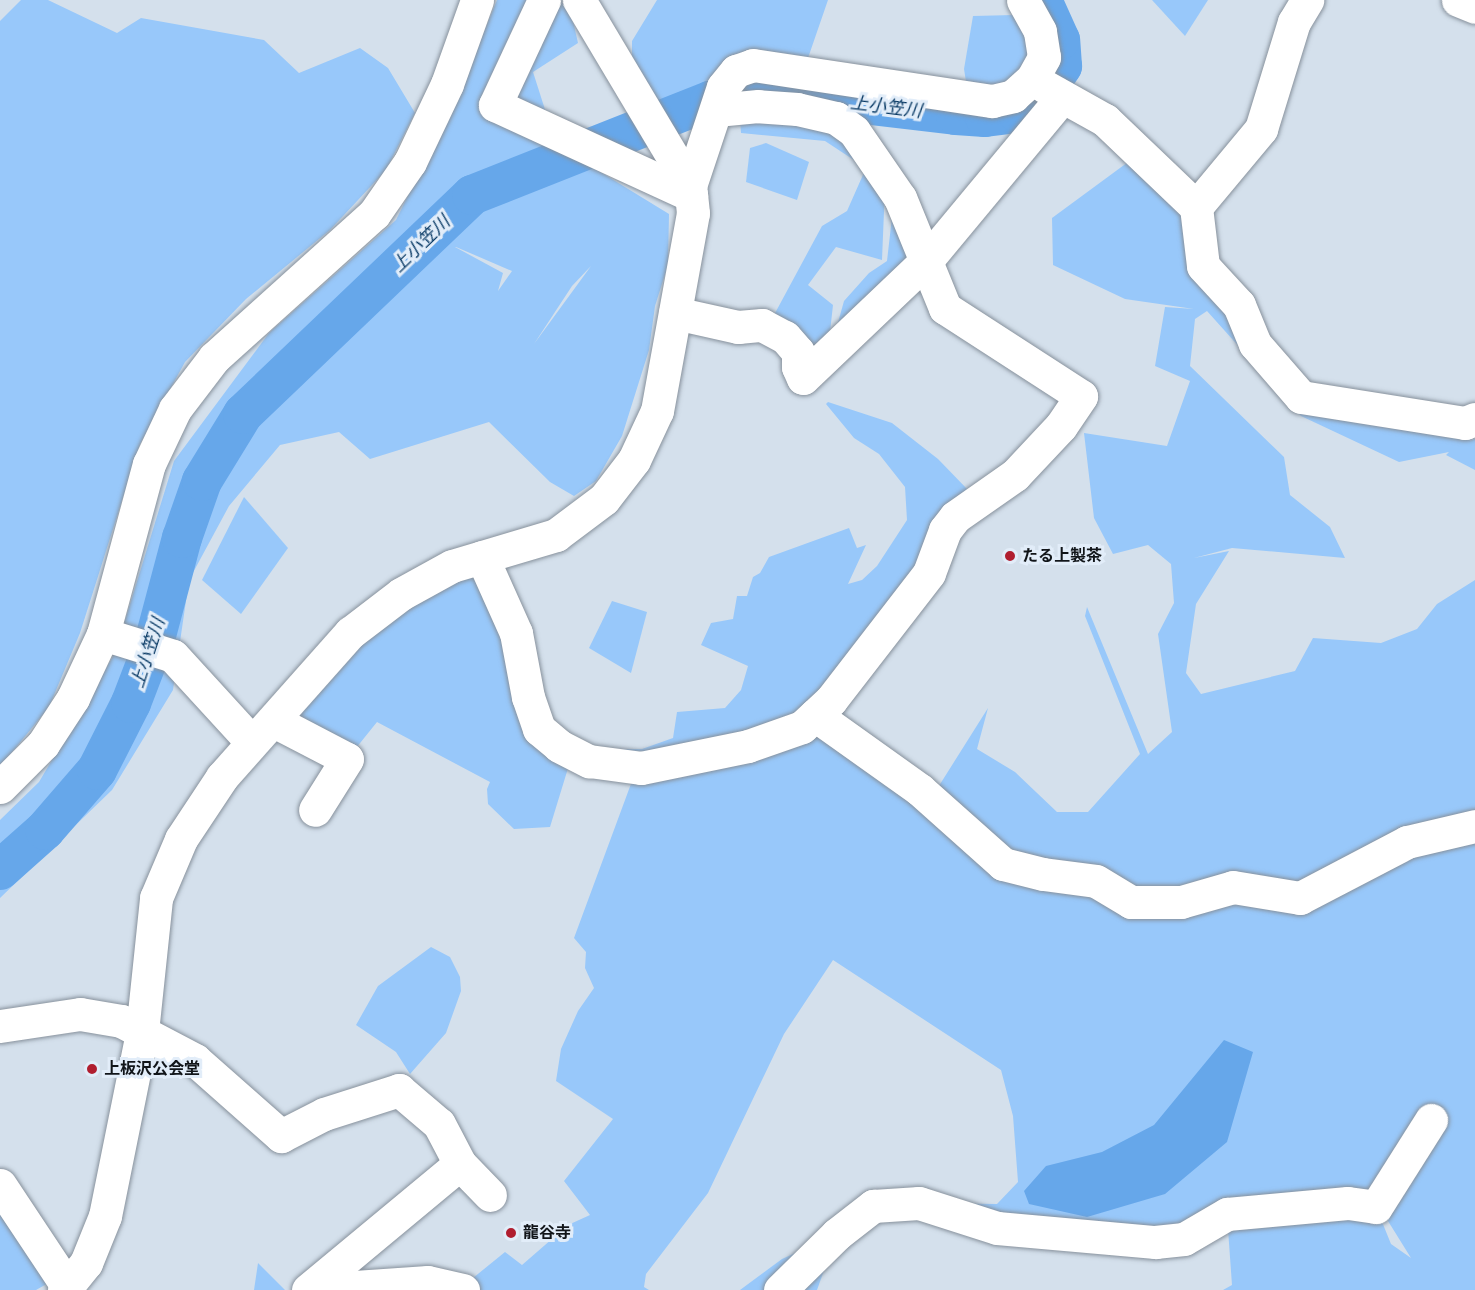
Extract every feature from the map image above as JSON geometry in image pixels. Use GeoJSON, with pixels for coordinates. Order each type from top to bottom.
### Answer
{"type":"FeatureCollection","features":[{"type":"Feature","properties":{"kind":"street"},"geometry":{"type":"LineString","coordinates":[[0,787],[43,744],[111,636],[149,464],[176,409],[214,358],[374,214],[410,162],[447,84],[477,0]]}},
{"type":"Feature","properties":{"kind":"street"},"geometry":{"type":"LineString","coordinates":[[544,0],[495,105],[612,158],[691,190]]}},
{"type":"Feature","properties":{"kind":"street"},"geometry":{"type":"LineString","coordinates":[[579,0],[691,190]]}},
{"type":"Feature","properties":{"kind":"street"},"geometry":{"type":"LineString","coordinates":[[675,314],[738,327],[762,326],[785,337],[798,352],[798,367],[803,378],[926,261],[1047,88],[1040,31],[1023,0]]}},
{"type":"Feature","properties":{"kind":"street"},"geometry":{"type":"LineString","coordinates":[[1196,207],[1262,129],[1294,22],[1307,0]]}},
{"type":"Feature","properties":{"kind":"street"},"geometry":{"type":"LineString","coordinates":[[1458,0],[1475,7]]}},
{"type":"Feature","properties":{"kind":"street"},"geometry":{"type":"LineString","coordinates":[[0,1185],[66,1288],[86,1263],[105,1216],[142,1032],[156,898],[181,839],[263,731],[350,633],[401,594],[452,566],[556,535],[604,499],[634,460],[657,411],[693,213],[691,190],[717,106],[736,71],[753,65],[992,101],[1047,88],[1105,120],[1196,207],[1203,266],[1239,305],[1255,344],[1301,397],[1465,423],[1475,419]]}},
{"type":"Feature","properties":{"kind":"street"},"geometry":{"type":"LineString","coordinates":[[482,557],[516,633],[539,729],[559,746],[589,761],[641,768],[748,746],[802,727],[815,715],[911,599],[929,573],[945,530],[956,517],[1015,475],[1061,426],[1082,396],[945,308],[900,198],[854,131],[836,118],[797,109],[717,106]]}},
{"type":"Feature","properties":{"kind":"street"},"geometry":{"type":"LineString","coordinates":[[111,636],[173,656],[263,731],[346,759],[315,810]]}},
{"type":"Feature","properties":{"kind":"street"},"geometry":{"type":"LineString","coordinates":[[534,715],[570,743],[638,744]]}},
{"type":"Feature","properties":{"kind":"street"},"geometry":{"type":"LineString","coordinates":[[815,715],[920,790],[1003,864],[1043,874],[1095,881],[1131,902],[1181,902],[1233,887],[1300,898],[1407,842],[1475,826]]}},
{"type":"Feature","properties":{"kind":"street"},"geometry":{"type":"LineString","coordinates":[[0,1026],[80,1014],[121,1021],[195,1060],[281,1136],[324,1114],[399,1090],[439,1124],[460,1164],[490,1195]]}},
{"type":"Feature","properties":{"kind":"street"},"geometry":{"type":"LineString","coordinates":[[780,1290],[837,1234],[873,1206],[919,1203],[997,1228],[1155,1242],[1184,1239],[1227,1214],[1348,1203],[1376,1207],[1431,1120]]}},
{"type":"Feature","properties":{"kind":"street"},"geometry":{"type":"LineString","coordinates":[[310,1290],[460,1164]]}},
{"type":"Feature","properties":{"kind":"street"},"geometry":{"type":"LineString","coordinates":[[310,1290],[428,1282],[464,1290]]}},
{"type":"Feature","properties":{"kind":"shaded area"},"geometry":{"type":"Polygon","coordinates":[[[21,0],[48,0],[117,33],[141,18],[264,40],[299,73],[360,48],[388,68],[415,113],[386,170],[330,230],[246,299],[185,362],[140,444],[80,633],[49,707],[0,767],[0,21],[21,0]]]}},
{"type":"Feature","properties":{"kind":"shaded area"},"geometry":{"type":"Polygon","coordinates":[[[497,0],[560,0],[571,12],[578,43],[533,72],[556,144],[512,190],[589,165],[669,214],[668,265],[655,306],[649,350],[622,436],[596,481],[574,496],[550,482],[489,422],[370,459],[339,432],[280,445],[229,506],[189,580],[173,690],[112,790],[0,898],[0,820],[39,782],[115,653],[174,461],[269,333],[396,220],[463,83],[497,0]],[[456,247],[503,273],[498,291],[512,271],[456,247]],[[591,266],[572,286],[534,344],[591,266]]]}},
{"type":"Feature","properties":{"kind":"shaded area"},"geometry":{"type":"Polygon","coordinates":[[[657,0],[828,0],[808,58],[736,58],[701,95],[654,106],[632,67],[632,41],[657,0]]]}},
{"type":"Feature","properties":{"kind":"shaded area"},"geometry":{"type":"Polygon","coordinates":[[[1152,0],[1208,0],[1185,36],[1152,0]]]}},
{"type":"Feature","properties":{"kind":"shaded area"},"geometry":{"type":"Polygon","coordinates":[[[1014,15],[1037,34],[1024,76],[994,87],[967,88],[964,69],[973,16],[1014,15]]]}},
{"type":"Feature","properties":{"kind":"shaded area"},"geometry":{"type":"Polygon","coordinates":[[[740,120],[837,128],[885,187],[882,260],[836,247],[808,285],[833,305],[830,332],[809,372],[767,328],[822,226],[847,211],[866,168],[825,141],[741,133],[740,120]]]}},
{"type":"Feature","properties":{"kind":"shaded area"},"geometry":{"type":"Polygon","coordinates":[[[766,143],[809,162],[797,200],[746,182],[750,148],[766,143]]]}},
{"type":"Feature","properties":{"kind":"shaded area"},"geometry":{"type":"Polygon","coordinates":[[[1139,154],[1196,207],[1201,267],[1301,396],[1475,413],[1475,437],[1469,441],[1475,439],[1475,470],[1446,455],[1449,452],[1399,462],[1301,416],[1207,311],[1195,319],[1190,366],[1284,457],[1290,495],[1330,527],[1345,558],[1232,548],[1194,558],[1229,551],[1196,604],[1186,673],[1201,694],[1295,671],[1313,638],[1381,643],[1417,629],[1437,604],[1475,580],[1475,1290],[1223,1290],[1232,1285],[1227,1215],[1184,1239],[919,1203],[997,1204],[1018,1182],[1013,1116],[1001,1070],[833,960],[784,1034],[708,1193],[646,1274],[644,1287],[649,1290],[427,1290],[473,1278],[505,1252],[522,1265],[568,1225],[590,1215],[564,1181],[613,1119],[556,1081],[561,1049],[578,1011],[594,988],[585,968],[586,952],[574,938],[635,773],[595,749],[642,749],[673,738],[677,712],[725,708],[741,690],[748,666],[701,645],[711,623],[733,619],[737,596],[747,596],[753,577],[760,573],[769,557],[849,528],[857,548],[866,545],[848,584],[862,580],[877,566],[907,520],[905,487],[879,454],[854,438],[826,404],[828,402],[892,423],[938,459],[969,491],[826,723],[937,789],[988,708],[977,749],[1015,772],[1057,812],[1088,812],[1140,754],[1085,616],[1087,607],[1148,754],[1172,732],[1158,634],[1174,603],[1171,564],[1148,545],[1113,554],[1094,518],[1084,433],[1167,446],[1190,381],[1155,366],[1165,307],[1194,309],[1125,299],[1053,265],[1052,218],[1139,154]],[[1376,1207],[1391,1244],[1411,1258],[1383,1213],[1376,1207]]]}},
{"type":"Feature","properties":{"kind":"shaded area"},"geometry":{"type":"Polygon","coordinates":[[[892,217],[921,259],[837,326],[844,301],[869,273],[887,261],[892,217]]]}},
{"type":"Feature","properties":{"kind":"shaded area"},"geometry":{"type":"Polygon","coordinates":[[[244,497],[288,548],[241,614],[202,580],[244,497]]]}},
{"type":"Feature","properties":{"kind":"shaded area"},"geometry":{"type":"Polygon","coordinates":[[[482,570],[569,765],[550,827],[514,829],[488,804],[487,789],[490,782],[377,722],[348,758],[282,720],[374,623],[482,570]]]}},
{"type":"Feature","properties":{"kind":"shaded area"},"geometry":{"type":"Polygon","coordinates":[[[612,601],[647,612],[631,673],[589,648],[612,601]]]}},
{"type":"Feature","properties":{"kind":"shaded area"},"geometry":{"type":"Polygon","coordinates":[[[431,947],[450,957],[460,977],[461,991],[446,1033],[410,1074],[396,1052],[356,1025],[378,986],[431,947]]]}},
{"type":"Feature","properties":{"kind":"shaded area"},"geometry":{"type":"Polygon","coordinates":[[[1224,1040],[1253,1052],[1227,1142],[1165,1194],[1087,1217],[1029,1204],[1024,1191],[1046,1166],[1102,1152],[1154,1125],[1224,1040]]]}},
{"type":"Feature","properties":{"kind":"shaded area"},"geometry":{"type":"Polygon","coordinates":[[[0,1198],[66,1273],[36,1290],[0,1290],[0,1198]]]}},
{"type":"Feature","properties":{"kind":"shaded area"},"geometry":{"type":"Polygon","coordinates":[[[837,1234],[817,1290],[740,1290],[782,1259],[837,1234]]]}},
{"type":"Feature","properties":{"kind":"shaded area"},"geometry":{"type":"Polygon","coordinates":[[[258,1263],[285,1290],[254,1290],[258,1263]]]}},
{"type":"Feature","properties":{"kind":"waterway","name":"上小笠川"},"geometry":{"type":"LineString","coordinates":[[0,870],[45,830],[97,770],[131,703],[154,643],[182,538],[202,481],[243,414],[472,195],[710,101],[777,94],[956,115],[985,117],[1018,113],[1042,96],[1062,66],[1060,40],[1042,0]]}},
{"type":"Feature","properties":{"kind":"place","name":"たる上製茶"},"geometry":{"type":"Point","coordinates":[1010,556]}},
{"type":"Feature","properties":{"kind":"place","name":"上板沢公会堂"},"geometry":{"type":"Point","coordinates":[92,1069]}},
{"type":"Feature","properties":{"kind":"place","name":"龍谷寺"},"geometry":{"type":"Point","coordinates":[511,1233]}}]}
